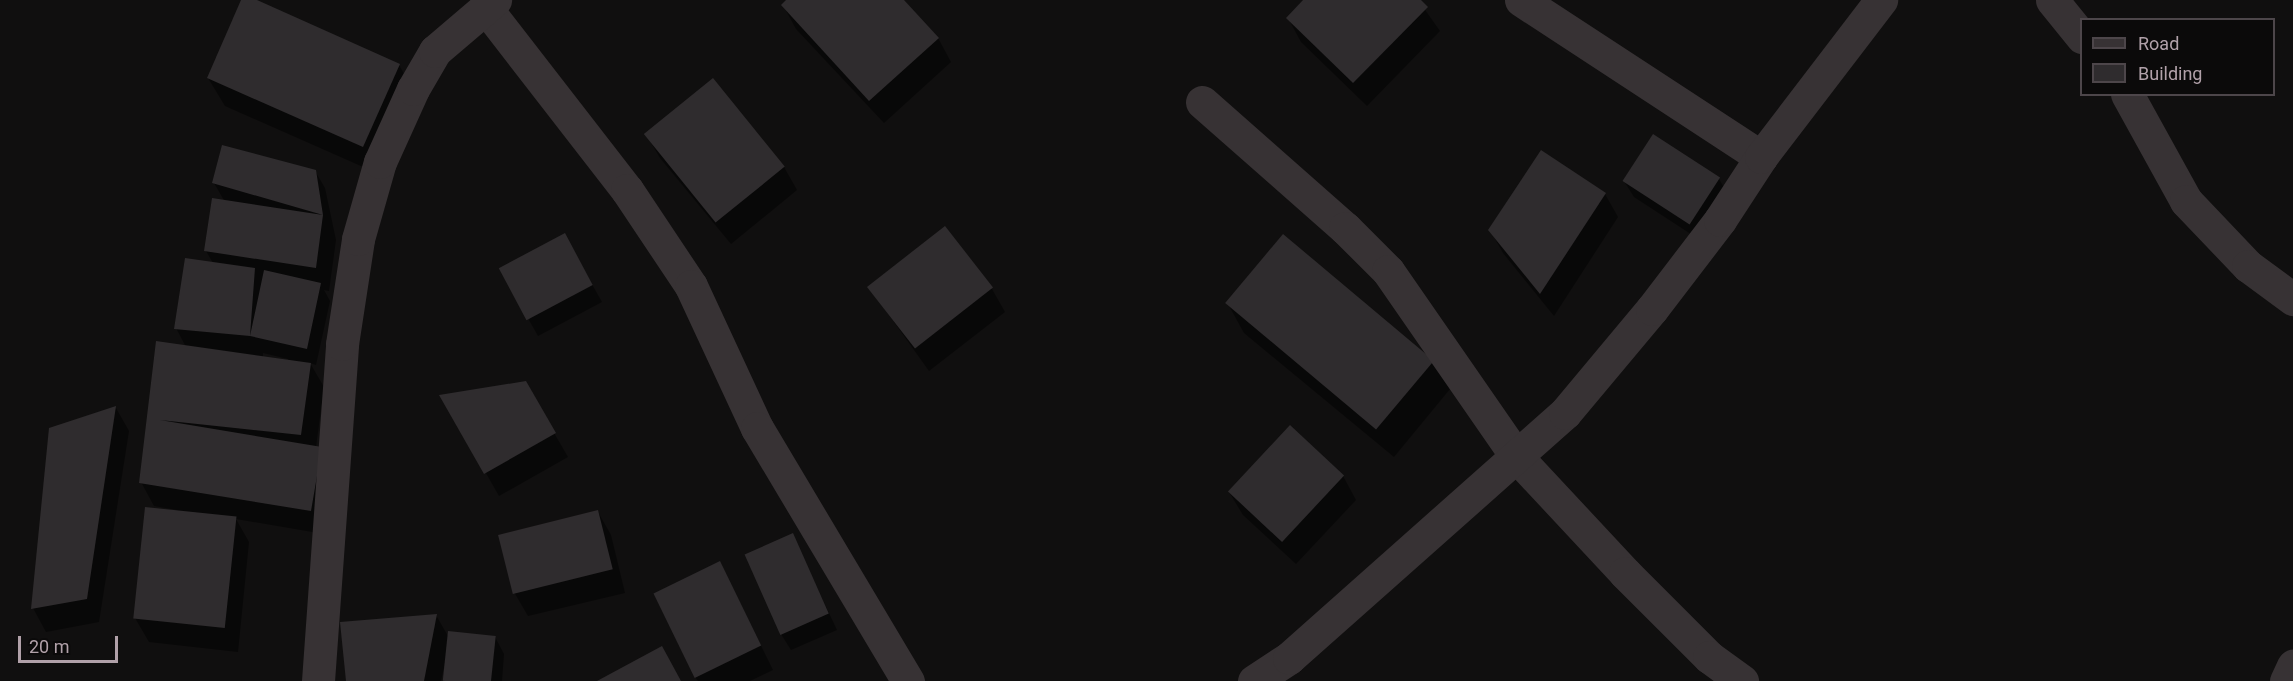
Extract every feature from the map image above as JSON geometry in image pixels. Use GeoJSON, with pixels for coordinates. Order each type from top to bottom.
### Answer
{"type":"FeatureCollection","features":[{"type":"Feature","properties":{"kind":"street"},"geometry":{"type":"LineString","coordinates":[[1521,0],[1761,157]]}},
{"type":"Feature","properties":{"kind":"street"},"geometry":{"type":"LineString","coordinates":[[1254,681],[1289,658],[1565,413],[1652,309],[1720,219],[1761,157],[1881,0]]}},
{"type":"Feature","properties":{"kind":"street"},"geometry":{"type":"LineString","coordinates":[[2052,0],[2080,35]]}},
{"type":"Feature","properties":{"kind":"street"},"geometry":{"type":"LineString","coordinates":[[318,681],[342,344],[358,238],[380,162],[413,89],[435,51],[490,3],[627,190],[691,286],[758,428],[908,681]]}},
{"type":"Feature","properties":{"kind":"street"},"geometry":{"type":"LineString","coordinates":[[2128,96],[2186,201],[2248,266],[2293,299]]}},
{"type":"Feature","properties":{"kind":"street"},"geometry":{"type":"LineString","coordinates":[[1202,102],[1345,228],[1388,271],[1516,456],[1641,590],[1709,657],[1742,681]]}},
{"type":"Feature","properties":{"kind":"street"},"geometry":{"type":"LineString","coordinates":[[2286,681],[2293,666]]}},
{"type":"Feature","properties":{"kind":"building"},"geometry":{"type":"Polygon","coordinates":[[[241,0],[257,0],[400,64],[363,147],[207,78],[241,0]]]}},
{"type":"Feature","properties":{"kind":"building"},"geometry":{"type":"Polygon","coordinates":[[[786,0],[904,0],[939,38],[869,101],[781,5],[786,0]]]}},
{"type":"Feature","properties":{"kind":"building"},"geometry":{"type":"Polygon","coordinates":[[[1303,0],[1421,0],[1428,7],[1353,83],[1286,18],[1303,0]]]}},
{"type":"Feature","properties":{"kind":"building"},"geometry":{"type":"Polygon","coordinates":[[[713,78],[785,167],[716,223],[644,134],[713,78]]]}},
{"type":"Feature","properties":{"kind":"building"},"geometry":{"type":"Polygon","coordinates":[[[1653,134],[1720,178],[1690,225],[1623,181],[1653,134]]]}},
{"type":"Feature","properties":{"kind":"building"},"geometry":{"type":"Polygon","coordinates":[[[222,145],[316,170],[323,215],[212,183],[222,145]]]}},
{"type":"Feature","properties":{"kind":"building"},"geometry":{"type":"Polygon","coordinates":[[[1541,150],[1606,193],[1540,294],[1488,230],[1541,150]]]}},
{"type":"Feature","properties":{"kind":"building"},"geometry":{"type":"Polygon","coordinates":[[[212,198],[323,215],[316,268],[204,251],[212,198]]]}},
{"type":"Feature","properties":{"kind":"building"},"geometry":{"type":"Polygon","coordinates":[[[945,226],[993,287],[915,348],[867,287],[945,226]]]}},
{"type":"Feature","properties":{"kind":"building"},"geometry":{"type":"Polygon","coordinates":[[[565,233],[593,285],[526,320],[499,268],[565,233]]]}},
{"type":"Feature","properties":{"kind":"building"},"geometry":{"type":"Polygon","coordinates":[[[1283,234],[1434,361],[1376,430],[1225,303],[1283,234]]]}},
{"type":"Feature","properties":{"kind":"building"},"geometry":{"type":"Polygon","coordinates":[[[185,258],[255,268],[250,336],[174,329],[185,258]]]}},
{"type":"Feature","properties":{"kind":"building"},"geometry":{"type":"Polygon","coordinates":[[[264,270],[321,283],[307,349],[250,336],[264,270]]]}},
{"type":"Feature","properties":{"kind":"building"},"geometry":{"type":"Polygon","coordinates":[[[156,341],[311,363],[301,435],[160,420],[322,447],[311,511],[139,483],[156,341]]]}},
{"type":"Feature","properties":{"kind":"building"},"geometry":{"type":"Polygon","coordinates":[[[526,381],[556,433],[484,474],[439,395],[526,381]]]}},
{"type":"Feature","properties":{"kind":"building"},"geometry":{"type":"Polygon","coordinates":[[[116,406],[87,599],[31,609],[49,428],[116,406]]]}},
{"type":"Feature","properties":{"kind":"building"},"geometry":{"type":"Polygon","coordinates":[[[1290,425],[1344,475],[1282,542],[1228,492],[1290,425]]]}},
{"type":"Feature","properties":{"kind":"building"},"geometry":{"type":"Polygon","coordinates":[[[145,507],[236,517],[225,628],[133,618],[145,507]]]}},
{"type":"Feature","properties":{"kind":"building"},"geometry":{"type":"Polygon","coordinates":[[[598,510],[613,569],[513,594],[498,535],[598,510]]]}},
{"type":"Feature","properties":{"kind":"building"},"geometry":{"type":"Polygon","coordinates":[[[793,533],[829,613],[780,635],[745,555],[793,533]]]}},
{"type":"Feature","properties":{"kind":"building"},"geometry":{"type":"Polygon","coordinates":[[[720,561],[761,645],[695,678],[653,593],[720,561]]]}},
{"type":"Feature","properties":{"kind":"building"},"geometry":{"type":"Polygon","coordinates":[[[437,614],[424,681],[346,681],[340,622],[437,614]]]}},
{"type":"Feature","properties":{"kind":"building"},"geometry":{"type":"Polygon","coordinates":[[[448,631],[496,636],[491,681],[443,681],[448,631]]]}},
{"type":"Feature","properties":{"kind":"building"},"geometry":{"type":"Polygon","coordinates":[[[662,646],[681,681],[597,681],[662,646]]]}}]}
